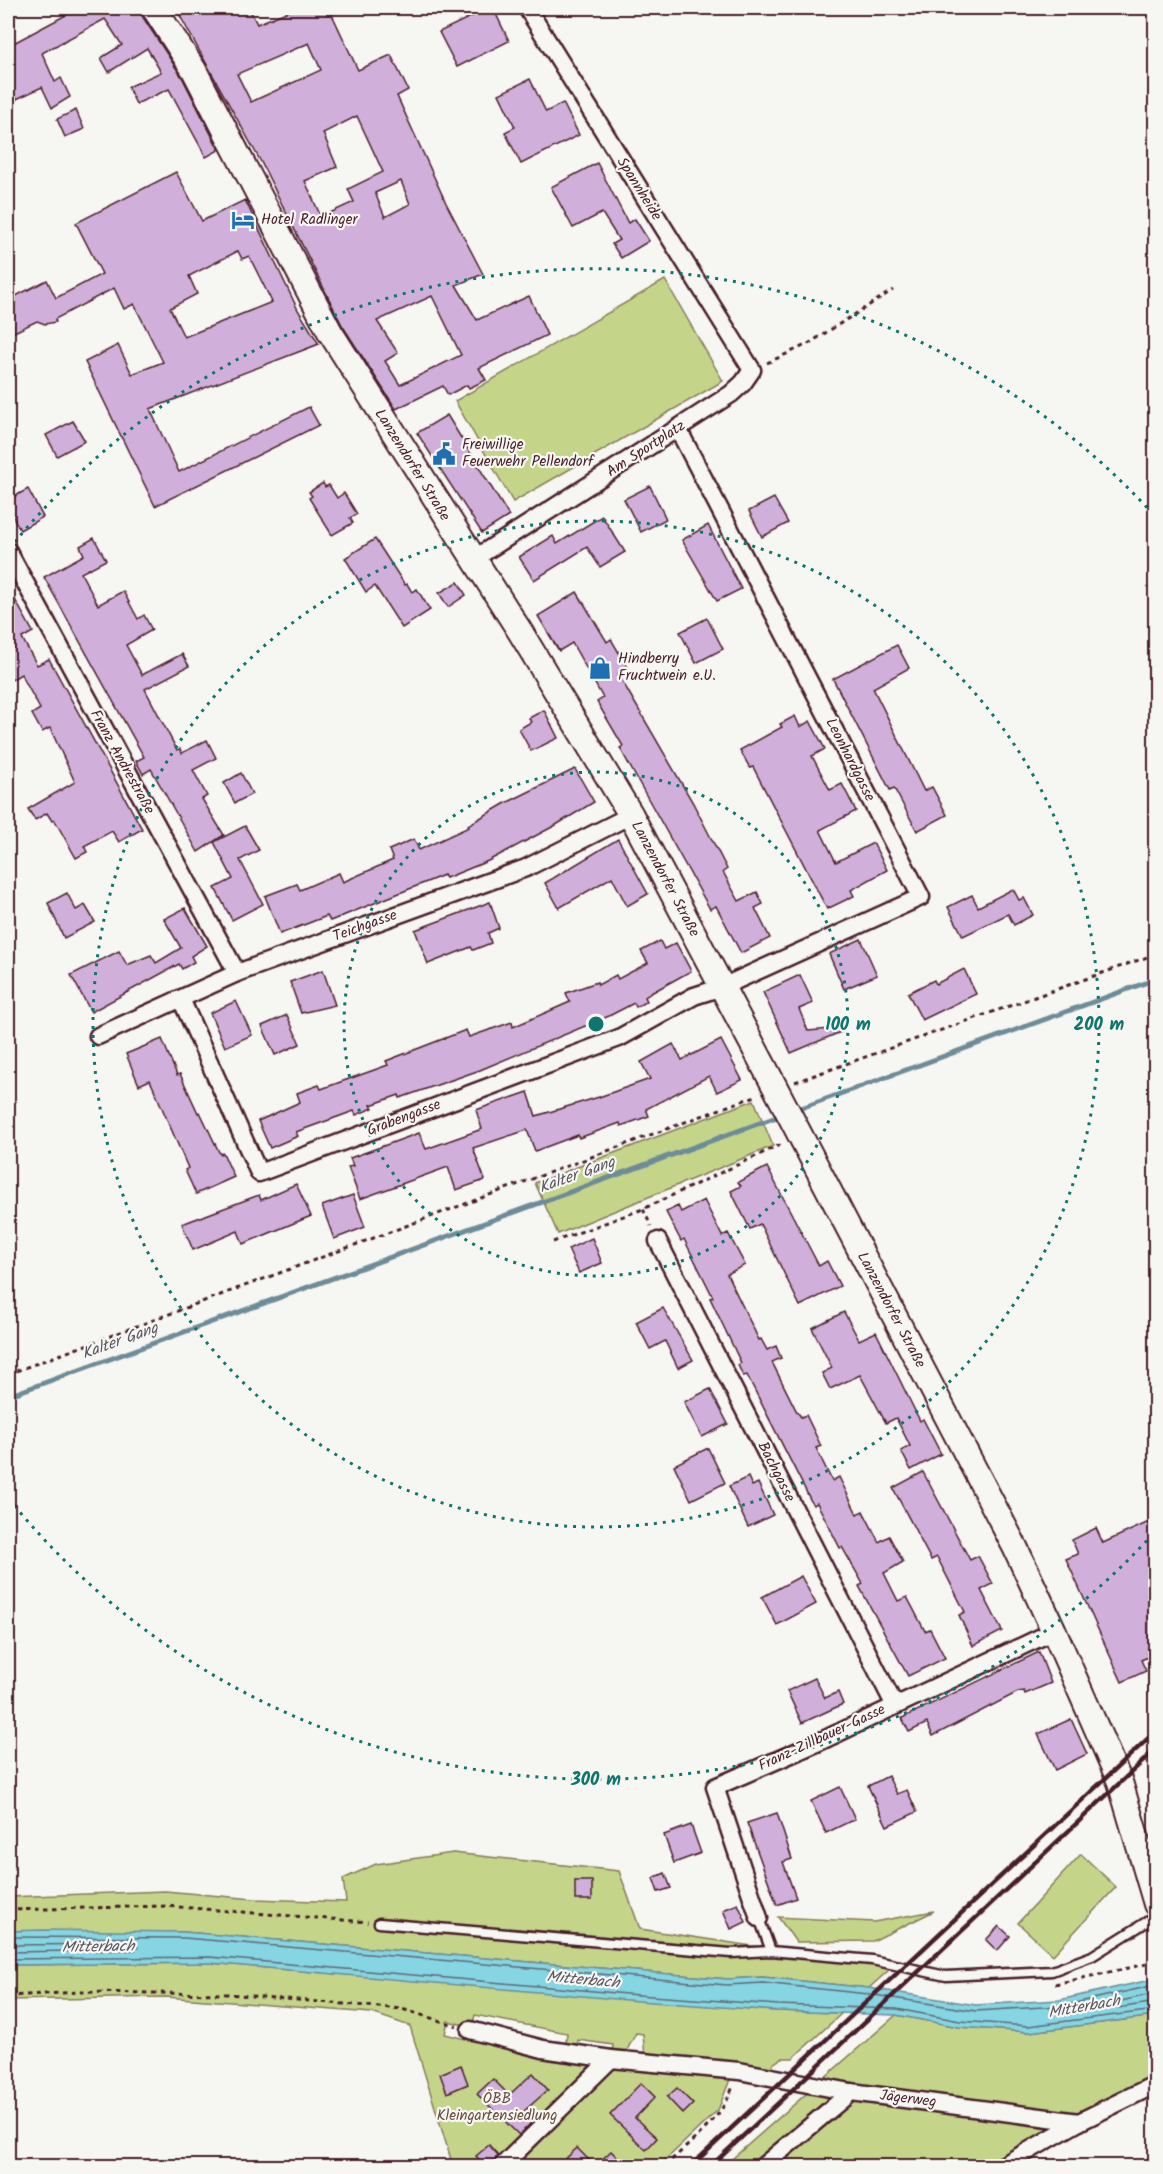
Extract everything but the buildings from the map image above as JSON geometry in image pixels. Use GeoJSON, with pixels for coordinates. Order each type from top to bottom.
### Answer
{"type":"FeatureCollection","features":[{"type":"Feature","properties":{"kind":"street","name":"Lanzendorfer Straße"},"geometry":{"type":"LineString","coordinates":[[154,8],[194,70],[330,332],[472,560],[521,633],[631,815],[776,1089],[1015,1547],[1120,1782],[1155,1904]]}},
{"type":"Feature","properties":{"kind":"street","name":"Spannheide"},"geometry":{"type":"LineString","coordinates":[[527,8],[752,370]]}},
{"type":"Feature","properties":{"kind":"street","name":"Am Sportplatz"},"geometry":{"type":"LineString","coordinates":[[472,560],[731,394],[744,383],[752,370]]}},
{"type":"Feature","properties":{"kind":"street","name":"Leonhardgasse"},"geometry":{"type":"LineString","coordinates":[[678,429],[921,897],[722,987]]}},
{"type":"Feature","properties":{"kind":"street","name":"Franz Andrestraße"},"geometry":{"type":"LineString","coordinates":[[8,551],[237,973]]}},
{"type":"Feature","properties":{"kind":"street","name":"Teichgasse"},"geometry":{"type":"LineString","coordinates":[[98,1036],[237,973],[526,868],[631,815]]}},
{"type":"Feature","properties":{"kind":"street","name":"Grabengasse"},"geometry":{"type":"LineString","coordinates":[[181,999],[259,1173],[619,1038],[694,996],[722,987]]}},
{"type":"Feature","properties":{"kind":"street","name":"Bachgasse"},"geometry":{"type":"LineString","coordinates":[[658,1241],[894,1704]]}},
{"type":"Feature","properties":{"kind":"street","name":"Franz-Zillbauer-Gasse"},"geometry":{"type":"LineString","coordinates":[[759,1918],[715,1787],[819,1742],[894,1704],[1054,1631]]}},
{"type":"Feature","properties":{"kind":"street","name":"Jägerweg"},"geometry":{"type":"LineString","coordinates":[[470,2030],[543,2049],[611,2059],[739,2071],[851,2092],[1079,2122]]}},
{"type":"Feature","properties":{"kind":"street"},"geometry":{"type":"LineString","coordinates":[[502,2166],[611,2059]]}},
{"type":"Feature","properties":{"kind":"street"},"geometry":{"type":"LineString","coordinates":[[1002,2166],[1079,2122],[1155,2084]]}},
{"type":"Feature","properties":{"kind":"street"},"geometry":{"type":"LineString","coordinates":[[763,2166],[851,2092]]}},
{"type":"Feature","properties":{"kind":"lane"},"geometry":{"type":"LineString","coordinates":[[379,1923],[731,1953],[771,1951],[872,1960],[946,1976],[1052,1971],[1092,1956],[1155,1916]]}},
{"type":"Feature","properties":{"kind":"lane"},"geometry":{"type":"LineString","coordinates":[[759,1918],[771,1951]]}},
{"type":"Feature","properties":{"kind":"path"},"geometry":{"type":"LineString","coordinates":[[752,370],[808,344],[893,290]]}},
{"type":"Feature","properties":{"kind":"path"},"geometry":{"type":"LineString","coordinates":[[8,1374],[776,1089],[1155,954]]}},
{"type":"Feature","properties":{"kind":"path"},"geometry":{"type":"LineString","coordinates":[[553,1242],[643,1209],[799,1133]]}},
{"type":"Feature","properties":{"kind":"path"},"geometry":{"type":"LineString","coordinates":[[643,1209],[658,1241]]}},
{"type":"Feature","properties":{"kind":"path"},"geometry":{"type":"LineString","coordinates":[[8,1910],[166,1906],[379,1923]]}},
{"type":"Feature","properties":{"kind":"path"},"geometry":{"type":"LineString","coordinates":[[8,1996],[80,1992],[228,1994],[402,2009],[470,2030]]}},
{"type":"Feature","properties":{"kind":"path"},"geometry":{"type":"LineString","coordinates":[[665,2166],[718,2116],[728,2102],[739,2071]]}},
{"type":"Feature","properties":{"kind":"green space"},"geometry":{"type":"Polygon","coordinates":[[[665,280],[723,381],[513,502],[455,401],[665,280]]]}},
{"type":"Feature","properties":{"kind":"green space"},"geometry":{"type":"Polygon","coordinates":[[[754,1100],[773,1146],[558,1234],[535,1183],[754,1100]]]}},
{"type":"Feature","properties":{"kind":"green space"},"geometry":{"type":"Polygon","coordinates":[[[453,1853],[619,1871],[640,1929],[752,1946],[900,1960],[869,1988],[763,1977],[728,1979],[184,1932],[8,1931],[8,1897],[165,1891],[254,1899],[346,1902],[343,1879],[376,1864],[453,1853]]]}},
{"type":"Feature","properties":{"kind":"green space"},"geometry":{"type":"Polygon","coordinates":[[[1081,1854],[1116,1887],[1053,1955],[1018,1923],[1081,1854]]]}},
{"type":"Feature","properties":{"kind":"green space"},"geometry":{"type":"Polygon","coordinates":[[[934,1911],[873,1941],[796,1942],[778,1917],[874,1922],[934,1911]]]}},
{"type":"Feature","properties":{"kind":"green space","name":"ÖBB Kleingartensiedlung"},"geometry":{"type":"Polygon","coordinates":[[[210,1963],[777,2011],[842,2013],[793,2058],[782,2058],[773,2064],[772,2072],[645,2056],[643,2034],[636,2033],[625,2054],[612,2055],[613,2045],[578,2040],[577,2050],[565,2049],[567,2033],[475,2015],[472,2027],[448,2021],[445,2034],[555,2061],[731,2077],[718,2110],[659,2166],[453,2166],[410,2026],[372,2013],[166,1997],[8,2000],[8,1965],[210,1963]]]}},
{"type":"Feature","properties":{"kind":"green space"},"geometry":{"type":"Polygon","coordinates":[[[896,2015],[959,2027],[1029,2032],[1155,2016],[1155,2075],[995,2166],[724,2166],[896,2015]]]}},
{"type":"Feature","properties":{"kind":"water","name":"Mitterbach"},"geometry":{"type":"Polygon","coordinates":[[[8,1931],[184,1932],[728,1979],[763,1977],[869,1988],[976,2005],[1059,2000],[1155,1979],[1155,2016],[1029,2032],[959,2027],[896,2015],[777,2011],[638,2001],[210,1963],[8,1965],[8,1931]]]}},
{"type":"Feature","properties":{"kind":"waterway","name":"Kalter Gang"},"geometry":{"type":"LineString","coordinates":[[793,1111],[1156,979]]}},
{"type":"Feature","properties":{"kind":"waterway","name":"Kalter Gang"},"geometry":{"type":"LineString","coordinates":[[8,1396],[782,1115]]}},
{"type":"Feature","properties":{"kind":"railway"},"geometry":{"type":"LineString","coordinates":[[691,2166],[1156,1731]]}},
{"type":"Feature","properties":{"kind":"railway"},"geometry":{"type":"LineString","coordinates":[[711,2166],[1156,1749]]}},
{"type":"Feature","properties":{"kind":"place","name":"Hotel Radlinger"},"geometry":{"type":"Point","coordinates":[243,220]}},
{"type":"Feature","properties":{"kind":"place","name":"Freiwillige Feuerwehr Pellendorf"},"geometry":{"type":"Point","coordinates":[444,454]}},
{"type":"Feature","properties":{"kind":"place","name":"Hindberry Fruchtwein e.U."},"geometry":{"type":"Point","coordinates":[600,668]}}]}
